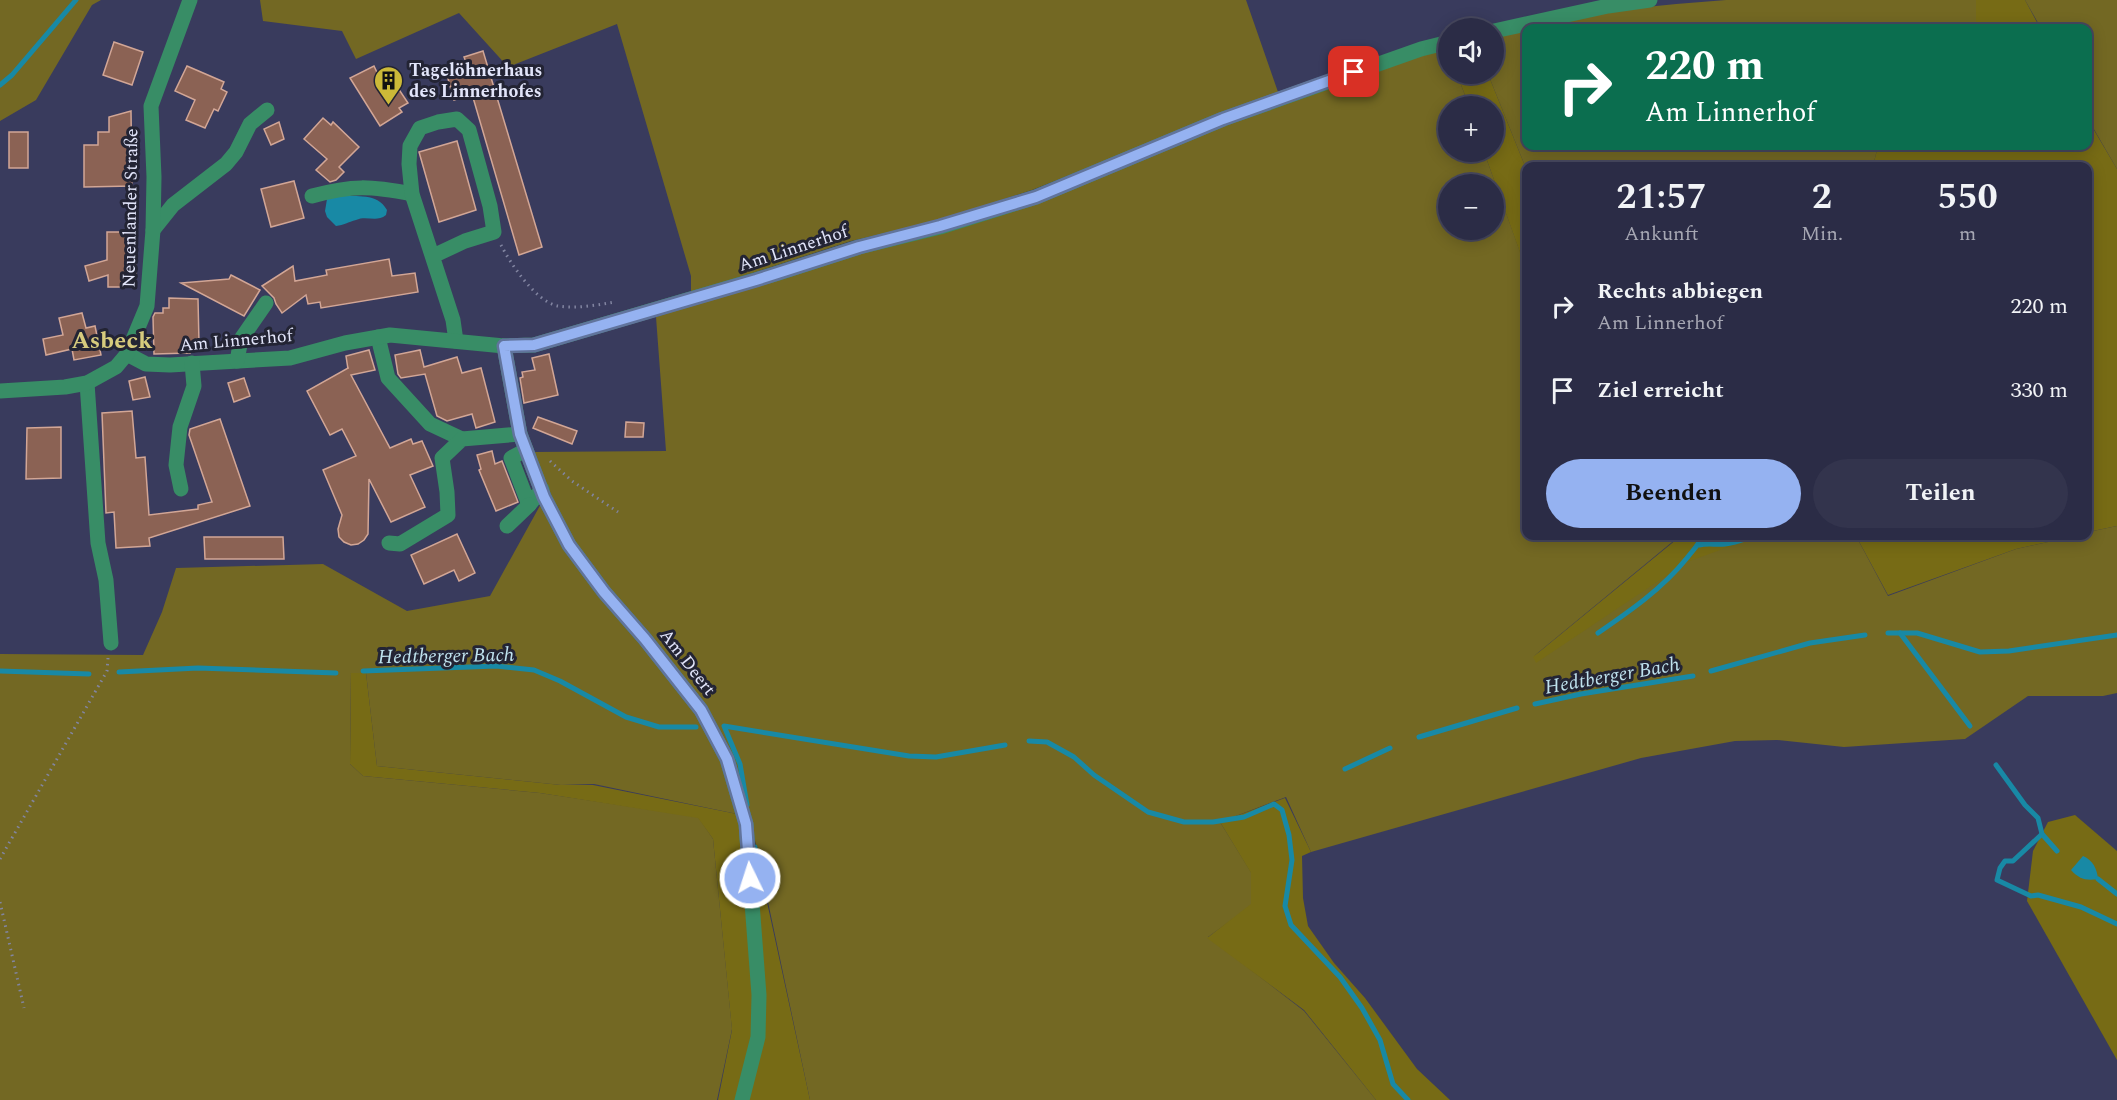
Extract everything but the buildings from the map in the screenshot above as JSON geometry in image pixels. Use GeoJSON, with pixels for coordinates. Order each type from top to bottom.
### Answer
{"type":"FeatureCollection","features":[{"type":"Feature","properties":{"kind":"street","name":"Neuenlander Straße"},"geometry":{"type":"LineString","coordinates":[[0,391],[64,387],[87,383],[116,367],[127,354],[147,306],[153,230],[154,177],[151,106],[190,0]]}},
{"type":"Feature","properties":{"kind":"street"},"geometry":{"type":"LineString","coordinates":[[1526,24],[1608,6],[1650,0]]}},
{"type":"Feature","properties":{"kind":"street"},"geometry":{"type":"LineString","coordinates":[[1504,29],[1522,25]]}},
{"type":"Feature","properties":{"kind":"street","name":"Am Linnerhof"},"geometry":{"type":"LineString","coordinates":[[127,354],[146,364],[170,365],[290,358],[345,343],[390,335],[504,346],[534,345],[710,294],[859,247],[940,226],[1025,200],[1118,164],[1223,119],[1438,45]]}},
{"type":"Feature","properties":{"kind":"street"},"geometry":{"type":"LineString","coordinates":[[153,230],[173,205],[226,164],[236,152],[250,124],[267,110]]}},
{"type":"Feature","properties":{"kind":"street"},"geometry":{"type":"LineString","coordinates":[[433,256],[465,241],[494,232],[490,206],[469,130],[457,119],[420,128],[410,146],[409,164],[412,194],[453,320],[456,341]]}},
{"type":"Feature","properties":{"kind":"street"},"geometry":{"type":"LineString","coordinates":[[312,196],[340,188],[360,186],[412,194]]}},
{"type":"Feature","properties":{"kind":"street"},"geometry":{"type":"LineString","coordinates":[[237,361],[241,339],[266,303]]}},
{"type":"Feature","properties":{"kind":"street"},"geometry":{"type":"LineString","coordinates":[[378,338],[388,378],[430,424],[462,439],[520,434]]}},
{"type":"Feature","properties":{"kind":"street","name":"Am Deert"},"geometry":{"type":"LineString","coordinates":[[504,346],[520,434],[542,489],[569,545],[604,592],[645,639],[701,710],[727,759],[746,824],[759,994],[758,1037],[742,1100]]}},
{"type":"Feature","properties":{"kind":"street"},"geometry":{"type":"LineString","coordinates":[[181,489],[176,465],[180,427],[194,386],[192,363]]}},
{"type":"Feature","properties":{"kind":"street"},"geometry":{"type":"LineString","coordinates":[[87,383],[98,543],[106,580],[111,643]]}},
{"type":"Feature","properties":{"kind":"street"},"geometry":{"type":"LineString","coordinates":[[389,543],[400,544],[447,515],[447,492],[442,458],[462,439]]}},
{"type":"Feature","properties":{"kind":"street"},"geometry":{"type":"LineString","coordinates":[[526,450],[511,458],[529,505]]}},
{"type":"Feature","properties":{"kind":"street"},"geometry":{"type":"LineString","coordinates":[[507,526],[542,489]]}},
{"type":"Feature","properties":{"kind":"path"},"geometry":{"type":"LineString","coordinates":[[494,232],[521,278],[555,306],[577,307],[615,302]]}},
{"type":"Feature","properties":{"kind":"path"},"geometry":{"type":"LineString","coordinates":[[543,455],[572,481],[618,512]]}},
{"type":"Feature","properties":{"kind":"path"},"geometry":{"type":"LineString","coordinates":[[0,859],[106,671],[111,643]]}},
{"type":"Feature","properties":{"kind":"path"},"geometry":{"type":"LineString","coordinates":[[0,902],[24,1008]]}},
{"type":"Feature","properties":{"kind":"shaded area"},"geometry":{"type":"Polygon","coordinates":[[[0,0],[101,0],[92,5],[36,100],[0,121],[0,0]]]}},
{"type":"Feature","properties":{"kind":"shaded area"},"geometry":{"type":"Polygon","coordinates":[[[260,0],[1246,0],[1278,92],[1032,190],[937,221],[851,241],[691,293],[691,276],[617,24],[508,67],[459,13],[356,59],[342,31],[263,21],[260,0]]]}},
{"type":"Feature","properties":{"kind":"shaded area"},"geometry":{"type":"Polygon","coordinates":[[[1726,0],[1976,0],[1976,24],[1544,24],[1601,13],[1726,0]]]}},
{"type":"Feature","properties":{"kind":"shaded area"},"geometry":{"type":"Polygon","coordinates":[[[1976,0],[2025,0],[2038,24],[1976,24],[1976,0]]]}},
{"type":"Feature","properties":{"kind":"shaded area"},"geometry":{"type":"Polygon","coordinates":[[[2025,0],[2117,0],[2117,169],[2092,126],[2092,24],[2039,24],[2025,0]]]}},
{"type":"Feature","properties":{"kind":"shaded area"},"geometry":{"type":"Polygon","coordinates":[[[1522,30],[1522,150],[1877,150],[1874,162],[1523,162],[1504,114],[1504,96],[1497,96],[1492,84],[1504,84],[1504,35],[1522,30]]]}},
{"type":"Feature","properties":{"kind":"shaded area"},"geometry":{"type":"Polygon","coordinates":[[[1438,51],[1438,84],[1461,84],[1465,96],[1438,96],[1438,162],[1488,162],[1492,174],[1438,174],[1438,240],[1504,240],[1504,207],[1522,257],[1522,540],[1675,540],[1534,656],[1693,550],[1737,540],[1858,540],[1888,596],[2016,549],[2057,540],[2092,540],[2092,531],[2117,526],[2117,693],[2103,696],[2028,696],[1965,739],[1844,747],[1777,740],[1735,741],[1641,758],[1311,852],[1286,797],[1220,822],[1252,874],[1252,905],[1208,937],[1304,1011],[1376,1100],[810,1100],[746,798],[728,749],[572,544],[533,452],[666,451],[656,317],[858,252],[940,230],[1336,82],[1438,51]]]}},
{"type":"Feature","properties":{"kind":"shaded area"},"geometry":{"type":"Polygon","coordinates":[[[1461,84],[1492,84],[1497,96],[1465,96],[1461,84]]]}},
{"type":"Feature","properties":{"kind":"shaded area"},"geometry":{"type":"Polygon","coordinates":[[[1504,114],[1523,162],[1522,258],[1504,208],[1504,174],[1492,174],[1488,162],[1504,162],[1504,114]]]}},
{"type":"Feature","properties":{"kind":"shaded area"},"geometry":{"type":"Polygon","coordinates":[[[2092,127],[2117,169],[2117,526],[2092,531],[2092,162],[1874,162],[1877,150],[2092,150],[2092,127]]]}},
{"type":"Feature","properties":{"kind":"shaded area"},"geometry":{"type":"Polygon","coordinates":[[[542,502],[678,687],[723,754],[737,814],[594,784],[561,785],[377,766],[366,673],[351,673],[350,764],[363,776],[540,793],[698,817],[713,839],[732,1029],[717,1100],[0,1100],[0,654],[143,655],[162,612],[176,568],[323,564],[407,611],[490,596],[542,502]]]}},
{"type":"Feature","properties":{"kind":"shaded area"},"geometry":{"type":"Polygon","coordinates":[[[1676,540],[1748,540],[1687,562],[1536,663],[1533,657],[1676,540]]]}},
{"type":"Feature","properties":{"kind":"shaded area"},"geometry":{"type":"Polygon","coordinates":[[[1858,540],[2057,540],[2016,549],[1888,595],[1858,540]]]}},
{"type":"Feature","properties":{"kind":"shaded area"},"geometry":{"type":"Polygon","coordinates":[[[351,673],[366,673],[377,766],[561,785],[593,785],[737,814],[755,847],[810,1100],[718,1100],[732,1030],[713,839],[698,818],[540,793],[363,776],[350,764],[351,673]]]}},
{"type":"Feature","properties":{"kind":"shaded area"},"geometry":{"type":"Polygon","coordinates":[[[1285,798],[1311,852],[1302,856],[1303,898],[1308,926],[1417,1069],[1450,1100],[1376,1100],[1304,1010],[1207,938],[1251,904],[1251,873],[1220,822],[1285,798]]]}},
{"type":"Feature","properties":{"kind":"shaded area"},"geometry":{"type":"Polygon","coordinates":[[[2075,815],[2117,851],[2117,1060],[2027,901],[2033,851],[2048,822],[2075,815]]]}},
{"type":"Feature","properties":{"kind":"water"},"geometry":{"type":"Polygon","coordinates":[[[340,194],[378,200],[387,210],[386,215],[336,226],[327,217],[325,211],[327,199],[340,194]]]}},
{"type":"Feature","properties":{"kind":"water"},"geometry":{"type":"Polygon","coordinates":[[[2083,856],[2094,865],[2098,879],[2083,879],[2071,870],[2083,856]]]}},
{"type":"Feature","properties":{"kind":"waterway"},"geometry":{"type":"LineString","coordinates":[[0,85],[12,75],[76,0]]}},
{"type":"Feature","properties":{"kind":"waterway"},"geometry":{"type":"LineString","coordinates":[[1598,633],[1634,608],[1667,580],[1700,540]]}},
{"type":"Feature","properties":{"kind":"waterway"},"geometry":{"type":"LineString","coordinates":[[1699,545],[1743,540]]}},
{"type":"Feature","properties":{"kind":"waterway","name":"Hedtberger Bach"},"geometry":{"type":"LineString","coordinates":[[1888,633],[1917,633],[1980,652],[2009,651],[2117,635]]}},
{"type":"Feature","properties":{"kind":"waterway"},"geometry":{"type":"LineString","coordinates":[[1900,633],[1970,726]]}},
{"type":"Feature","properties":{"kind":"waterway","name":"Hedtberger Bach"},"geometry":{"type":"LineString","coordinates":[[1711,671],[1810,643],[1865,635]]}},
{"type":"Feature","properties":{"kind":"waterway","name":"Hedtberger Bach"},"geometry":{"type":"LineString","coordinates":[[363,671],[496,666],[534,670],[560,681],[626,717],[659,727],[696,727]]}},
{"type":"Feature","properties":{"kind":"waterway","name":"Hedtberger Bach"},"geometry":{"type":"LineString","coordinates":[[119,672],[198,668],[336,673]]}},
{"type":"Feature","properties":{"kind":"waterway","name":"Hedtberger Bach"},"geometry":{"type":"LineString","coordinates":[[0,671],[89,674]]}},
{"type":"Feature","properties":{"kind":"waterway","name":"Hedtberger Bach"},"geometry":{"type":"LineString","coordinates":[[1535,704],[1581,694],[1693,676]]}},
{"type":"Feature","properties":{"kind":"waterway","name":"Hedtberger Bach"},"geometry":{"type":"LineString","coordinates":[[1419,737],[1517,708]]}},
{"type":"Feature","properties":{"kind":"waterway","name":"Hedtberger Bach"},"geometry":{"type":"LineString","coordinates":[[747,805],[740,764],[724,726],[909,756],[936,757],[1005,745]]}},
{"type":"Feature","properties":{"kind":"waterway"},"geometry":{"type":"LineString","coordinates":[[1029,741],[1047,742],[1074,757],[1094,775],[1148,812],[1184,822],[1213,822],[1244,817],[1274,804],[1282,810],[1289,835],[1292,860],[1285,906],[1291,925],[1340,977],[1362,1008],[1380,1040],[1393,1084],[1408,1100]]}},
{"type":"Feature","properties":{"kind":"waterway","name":"Hedtberger Bach"},"geometry":{"type":"LineString","coordinates":[[1345,769],[1390,748]]}},
{"type":"Feature","properties":{"kind":"waterway"},"geometry":{"type":"LineString","coordinates":[[1996,765],[2025,805],[2038,818],[2042,834],[2057,851]]}},
{"type":"Feature","properties":{"kind":"waterway"},"geometry":{"type":"LineString","coordinates":[[2042,834],[2013,861],[2005,861],[2000,868],[1997,880],[2031,896],[2038,895],[2081,907],[2117,924]]}},
{"type":"Feature","properties":{"kind":"waterway"},"geometry":{"type":"LineString","coordinates":[[755,847],[757,879]]}},
{"type":"Feature","properties":{"kind":"waterway"},"geometry":{"type":"LineString","coordinates":[[2098,879],[2117,894]]}},
{"type":"Feature","properties":{"kind":"place","name":"Tagelöhnerhaus des Linnerhofes"},"geometry":{"type":"Point","coordinates":[388,106]}},
{"type":"Feature","properties":{"kind":"district","name":"Asbeck"},"geometry":{"type":"Point","coordinates":[112,340]}},
{"type":"Feature","properties":{"kind":"route"},"geometry":{"type":"LineString","coordinates":[[750,878],[746,824],[727,759],[701,710],[645,639],[604,592],[569,545],[544,497],[520,434],[504,346],[534,345],[756,280],[859,247],[940,226],[1036,197],[1223,119],[1354,72]]}}]}
